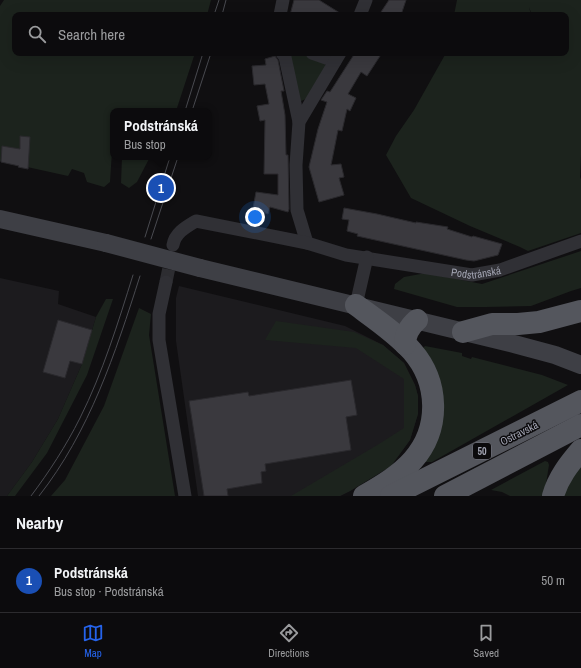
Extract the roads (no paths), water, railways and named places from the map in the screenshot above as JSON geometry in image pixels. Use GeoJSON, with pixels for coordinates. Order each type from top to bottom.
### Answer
{"type":"FeatureCollection","features":[{"type":"Feature","properties":{"kind":"highway"},"geometry":{"type":"LineString","coordinates":[[356,305],[387,328],[405,344],[419,360],[430,381],[433,400],[432,425],[425,442],[413,460],[388,481],[364,496]]}},
{"type":"Feature","properties":{"kind":"highway"},"geometry":{"type":"LineString","coordinates":[[463,332],[492,324],[539,322],[581,310]]}},
{"type":"Feature","properties":{"kind":"highway"},"geometry":{"type":"LineString","coordinates":[[405,344],[406,333],[416,320]]}},
{"type":"Feature","properties":{"kind":"highway","name":"Ostravská"},"geometry":{"type":"LineString","coordinates":[[392,496],[577,403]]}},
{"type":"Feature","properties":{"kind":"highway","name":"Ostravská"},"geometry":{"type":"LineString","coordinates":[[445,496],[581,425]]}},
{"type":"Feature","properties":{"kind":"highway"},"geometry":{"type":"LineString","coordinates":[[554,496],[561,476],[581,450]]}},
{"type":"Feature","properties":{"kind":"main road"},"geometry":{"type":"LineString","coordinates":[[0,219],[106,243],[200,268],[416,320],[554,355],[581,365]]}},
{"type":"Feature","properties":{"kind":"street"},"geometry":{"type":"LineString","coordinates":[[281,12],[283,0]]}},
{"type":"Feature","properties":{"kind":"street"},"geometry":{"type":"LineString","coordinates":[[361,12],[366,0]]}},
{"type":"Feature","properties":{"kind":"street"},"geometry":{"type":"LineString","coordinates":[[284,56],[299,122],[296,165],[297,210],[307,243]]}},
{"type":"Feature","properties":{"kind":"street"},"geometry":{"type":"LineString","coordinates":[[299,122],[338,57]]}},
{"type":"Feature","properties":{"kind":"street","name":"Podstránská"},"geometry":{"type":"LineString","coordinates":[[173,245],[174,240],[183,229],[196,221],[307,243],[346,255],[367,257],[472,275],[500,270],[581,241]]}},
{"type":"Feature","properties":{"kind":"street"},"geometry":{"type":"LineString","coordinates":[[356,305],[367,257]]}},
{"type":"Feature","properties":{"kind":"street"},"geometry":{"type":"LineString","coordinates":[[166,282],[158,314],[159,340],[185,496]]}},
{"type":"Feature","properties":{"kind":"tunnel"},"geometry":{"type":"LineString","coordinates":[[166,282],[172,253]]}},
{"type":"Feature","properties":{"kind":"tram line"},"geometry":{"type":"LineString","coordinates":[[215,12],[219,0]]}},
{"type":"Feature","properties":{"kind":"tram line"},"geometry":{"type":"LineString","coordinates":[[223,12],[226,0]]}},
{"type":"Feature","properties":{"kind":"tram line"},"geometry":{"type":"LineString","coordinates":[[186,108],[202,56]]}},
{"type":"Feature","properties":{"kind":"tram line"},"geometry":{"type":"LineString","coordinates":[[193,108],[210,56]]}},
{"type":"Feature","properties":{"kind":"tram line"},"geometry":{"type":"LineString","coordinates":[[145,237],[169,160]]}},
{"type":"Feature","properties":{"kind":"tram line"},"geometry":{"type":"LineString","coordinates":[[151,239],[177,160]]}},
{"type":"Feature","properties":{"kind":"tram line"},"geometry":{"type":"LineString","coordinates":[[31,496],[63,449],[88,401],[110,347],[133,275]]}},
{"type":"Feature","properties":{"kind":"tram line"},"geometry":{"type":"LineString","coordinates":[[39,496],[57,471],[87,418],[111,363],[140,276]]}},
{"type":"Feature","properties":{"kind":"place","name":"Podstránská"},"geometry":{"type":"Point","coordinates":[161,188]}}]}
